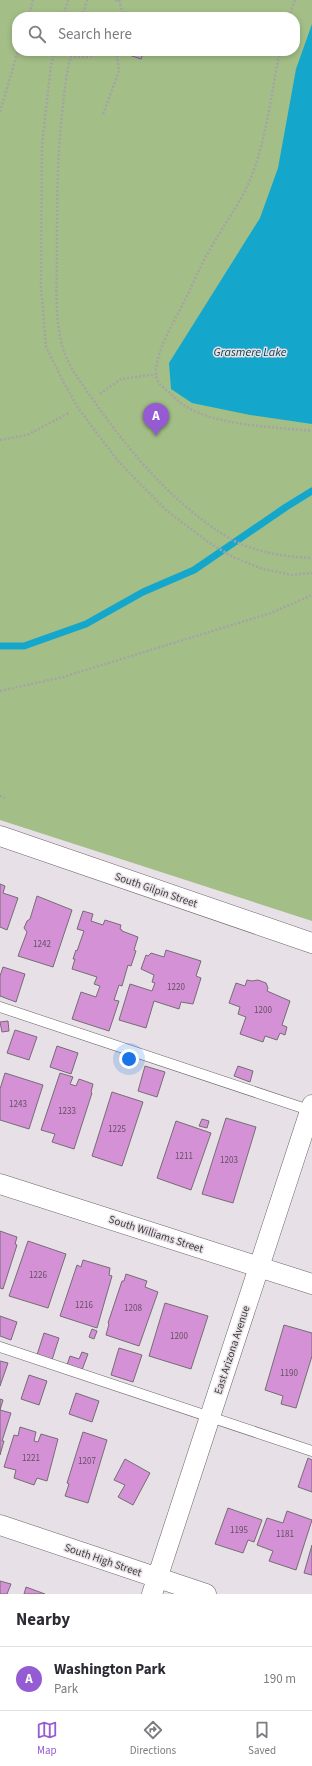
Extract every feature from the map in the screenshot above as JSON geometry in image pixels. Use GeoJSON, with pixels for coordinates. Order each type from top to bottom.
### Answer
{"type":"FeatureCollection","features":[{"type":"Feature","properties":{"kind":"street","name":"South Gilpin Street"},"geometry":{"type":"LineString","coordinates":[[0,836],[312,943]]}},
{"type":"Feature","properties":{"kind":"street","name":"East Arizona Avenue"},"geometry":{"type":"LineString","coordinates":[[154,1586],[311,1109]]}},
{"type":"Feature","properties":{"kind":"street","name":"South Williams Street"},"geometry":{"type":"LineString","coordinates":[[0,1184],[312,1284]]}},
{"type":"Feature","properties":{"kind":"street","name":"South High Street"},"geometry":{"type":"LineString","coordinates":[[0,1525],[154,1586],[206,1594]]}},
{"type":"Feature","properties":{"kind":"lane"},"geometry":{"type":"LineString","coordinates":[[0,1007],[311,1109]]}},
{"type":"Feature","properties":{"kind":"lane"},"geometry":{"type":"LineString","coordinates":[[0,1347],[209,1418],[312,1451]]}},
{"type":"Feature","properties":{"kind":"path"},"geometry":{"type":"LineString","coordinates":[[29,12],[33,0]]}},
{"type":"Feature","properties":{"kind":"path"},"geometry":{"type":"LineString","coordinates":[[64,12],[68,0]]}},
{"type":"Feature","properties":{"kind":"path"},"geometry":{"type":"LineString","coordinates":[[83,12],[87,0]]}},
{"type":"Feature","properties":{"kind":"path"},"geometry":{"type":"LineString","coordinates":[[114,0],[119,1],[122,12]]}},
{"type":"Feature","properties":{"kind":"path"},"geometry":{"type":"LineString","coordinates":[[291,12],[295,0]]}},
{"type":"Feature","properties":{"kind":"path"},"geometry":{"type":"LineString","coordinates":[[0,112],[17,56]]}},
{"type":"Feature","properties":{"kind":"path"},"geometry":{"type":"LineString","coordinates":[[53,56],[51,64],[42,145],[41,287],[46,347],[78,408],[118,461],[167,511],[211,544],[233,557],[270,570],[292,575],[312,573]]}},
{"type":"Feature","properties":{"kind":"path"},"geometry":{"type":"LineString","coordinates":[[92,56],[70,57],[59,133],[56,198],[57,302],[63,347],[69,363],[79,382],[105,417],[162,485],[180,502],[221,533],[245,546],[275,554],[312,558]]}},
{"type":"Feature","properties":{"kind":"path"},"geometry":{"type":"LineString","coordinates":[[104,114],[119,71],[117,56]]}},
{"type":"Feature","properties":{"kind":"path"},"geometry":{"type":"LineString","coordinates":[[279,56],[271,93],[267,126],[245,191],[208,252],[160,354],[156,365],[156,374],[157,380],[162,386],[184,406],[200,413],[249,424],[312,431]]}},
{"type":"Feature","properties":{"kind":"path"},"geometry":{"type":"LineString","coordinates":[[100,394],[121,380],[156,374]]}},
{"type":"Feature","properties":{"kind":"path"},"geometry":{"type":"LineString","coordinates":[[0,440],[27,435],[69,413]]}},
{"type":"Feature","properties":{"kind":"path"},"geometry":{"type":"LineString","coordinates":[[0,691],[63,677],[271,613],[312,595]]}},
{"type":"Feature","properties":{"kind":"path"},"geometry":{"type":"LineString","coordinates":[[0,796],[5,798]]}},
{"type":"Feature","properties":{"kind":"green space"},"geometry":{"type":"Polygon","coordinates":[[[0,0],[312,0],[312,921],[0,820],[0,0]]]}},
{"type":"Feature","properties":{"kind":"water","name":"Grasmere Lake"},"geometry":{"type":"Polygon","coordinates":[[[312,24],[312,424],[250,415],[192,403],[171,389],[169,363],[260,218],[278,168],[296,69],[312,24]]]}},
{"type":"Feature","properties":{"kind":"building"},"geometry":{"type":"Polygon","coordinates":[[[132,56],[142,56],[141,59],[132,56]]]}},
{"type":"Feature","properties":{"kind":"building"},"geometry":{"type":"Polygon","coordinates":[[[0,884],[5,886],[3,893],[18,898],[7,930],[0,927],[0,884]]]}},
{"type":"Feature","properties":{"kind":"building"},"geometry":{"type":"Polygon","coordinates":[[[37,896],[72,910],[53,967],[18,956],[27,932],[24,928],[27,921],[30,919],[37,896]]]}},
{"type":"Feature","properties":{"kind":"building"},"geometry":{"type":"Polygon","coordinates":[[[83,911],[93,914],[91,921],[103,925],[105,920],[121,925],[120,929],[122,931],[138,937],[134,950],[136,951],[131,966],[128,965],[122,986],[119,985],[114,1000],[119,1001],[109,1031],[72,1019],[81,992],[96,997],[100,986],[94,984],[97,977],[72,969],[75,959],[73,959],[84,931],[77,929],[83,911]]]}},
{"type":"Feature","properties":{"kind":"building"},"geometry":{"type":"Polygon","coordinates":[[[166,950],[201,961],[196,976],[201,978],[193,1004],[181,1002],[179,1009],[154,1001],[146,1028],[119,1020],[130,984],[152,991],[155,983],[152,982],[154,975],[141,969],[146,955],[148,956],[151,953],[164,957],[166,950]]]}},
{"type":"Feature","properties":{"kind":"building"},"geometry":{"type":"Polygon","coordinates":[[[3,967],[25,974],[16,1002],[0,996],[0,976],[3,967]]]}},
{"type":"Feature","properties":{"kind":"building"},"geometry":{"type":"Polygon","coordinates":[[[247,980],[258,980],[266,983],[268,988],[267,991],[290,1001],[282,1025],[287,1027],[285,1035],[280,1033],[277,1040],[265,1036],[263,1042],[240,1034],[246,1017],[238,1014],[240,1007],[229,1003],[236,983],[245,986],[247,980]]]}},
{"type":"Feature","properties":{"kind":"building"},"geometry":{"type":"Polygon","coordinates":[[[8,1021],[9,1031],[2,1032],[0,1022],[8,1021]]]}},
{"type":"Feature","properties":{"kind":"building"},"geometry":{"type":"Polygon","coordinates":[[[15,1030],[37,1037],[29,1060],[7,1053],[15,1030]]]}},
{"type":"Feature","properties":{"kind":"building"},"geometry":{"type":"Polygon","coordinates":[[[57,1046],[78,1053],[71,1074],[50,1067],[57,1046]]]}},
{"type":"Feature","properties":{"kind":"building"},"geometry":{"type":"Polygon","coordinates":[[[145,1066],[165,1072],[157,1097],[138,1091],[145,1066]]]}},
{"type":"Feature","properties":{"kind":"building"},"geometry":{"type":"Polygon","coordinates":[[[238,1066],[253,1071],[250,1082],[234,1076],[238,1066]]]}},
{"type":"Feature","properties":{"kind":"building"},"geometry":{"type":"Polygon","coordinates":[[[5,1073],[43,1085],[29,1129],[0,1120],[0,1089],[5,1073]]]}},
{"type":"Feature","properties":{"kind":"building"},"geometry":{"type":"Polygon","coordinates":[[[60,1073],[73,1077],[70,1084],[76,1086],[79,1079],[93,1084],[92,1093],[74,1149],[52,1142],[55,1134],[41,1130],[60,1073]]]}},
{"type":"Feature","properties":{"kind":"building"},"geometry":{"type":"Polygon","coordinates":[[[112,1092],[143,1102],[122,1166],[92,1156],[112,1092]]]}},
{"type":"Feature","properties":{"kind":"building"},"geometry":{"type":"Polygon","coordinates":[[[226,1118],[256,1127],[233,1203],[202,1194],[226,1118]]]}},
{"type":"Feature","properties":{"kind":"building"},"geometry":{"type":"Polygon","coordinates":[[[202,1119],[209,1121],[207,1128],[199,1126],[202,1119]]]}},
{"type":"Feature","properties":{"kind":"building"},"geometry":{"type":"Polygon","coordinates":[[[176,1121],[211,1133],[191,1190],[157,1178],[176,1121]]]}},
{"type":"Feature","properties":{"kind":"building"},"geometry":{"type":"Polygon","coordinates":[[[0,1231],[17,1237],[15,1244],[17,1245],[3,1289],[0,1288],[0,1231]]]}},
{"type":"Feature","properties":{"kind":"building"},"geometry":{"type":"Polygon","coordinates":[[[28,1241],[66,1254],[48,1308],[9,1296],[28,1241]]]}},
{"type":"Feature","properties":{"kind":"building"},"geometry":{"type":"Polygon","coordinates":[[[83,1260],[110,1268],[109,1275],[112,1276],[97,1328],[60,1316],[77,1265],[81,1267],[83,1260]]]}},
{"type":"Feature","properties":{"kind":"building"},"geometry":{"type":"Polygon","coordinates":[[[126,1274],[147,1281],[145,1287],[158,1292],[139,1346],[106,1335],[108,1323],[122,1281],[124,1281],[126,1274]]]}},
{"type":"Feature","properties":{"kind":"building"},"geometry":{"type":"Polygon","coordinates":[[[165,1303],[208,1316],[191,1369],[149,1356],[165,1303]]]}},
{"type":"Feature","properties":{"kind":"building"},"geometry":{"type":"Polygon","coordinates":[[[0,1316],[17,1322],[11,1340],[0,1336],[0,1316]]]}},
{"type":"Feature","properties":{"kind":"building"},"geometry":{"type":"Polygon","coordinates":[[[284,1325],[312,1333],[312,1356],[296,1408],[281,1404],[283,1396],[265,1390],[284,1325]]]}},
{"type":"Feature","properties":{"kind":"building"},"geometry":{"type":"Polygon","coordinates":[[[92,1329],[97,1331],[94,1339],[89,1337],[92,1329]]]}},
{"type":"Feature","properties":{"kind":"building"},"geometry":{"type":"Polygon","coordinates":[[[44,1333],[59,1338],[52,1360],[37,1355],[44,1333]]]}},
{"type":"Feature","properties":{"kind":"building"},"geometry":{"type":"Polygon","coordinates":[[[119,1348],[142,1355],[133,1382],[111,1375],[119,1348]]]}},
{"type":"Feature","properties":{"kind":"building"},"geometry":{"type":"Polygon","coordinates":[[[82,1352],[88,1354],[82,1370],[67,1365],[70,1356],[79,1359],[82,1352]]]}},
{"type":"Feature","properties":{"kind":"building"},"geometry":{"type":"Polygon","coordinates":[[[0,1361],[8,1363],[0,1386],[0,1361]]]}},
{"type":"Feature","properties":{"kind":"building"},"geometry":{"type":"Polygon","coordinates":[[[29,1375],[47,1381],[39,1405],[21,1399],[29,1375]]]}},
{"type":"Feature","properties":{"kind":"building"},"geometry":{"type":"Polygon","coordinates":[[[76,1393],[99,1401],[92,1422],[69,1414],[76,1393]]]}},
{"type":"Feature","properties":{"kind":"building"},"geometry":{"type":"Polygon","coordinates":[[[0,1399],[3,1400],[0,1410],[0,1399]]]}},
{"type":"Feature","properties":{"kind":"building"},"geometry":{"type":"Polygon","coordinates":[[[0,1410],[11,1413],[2,1441],[4,1441],[0,1455],[0,1410]]]}},
{"type":"Feature","properties":{"kind":"building"},"geometry":{"type":"Polygon","coordinates":[[[20,1427],[36,1432],[34,1441],[38,1442],[41,1434],[58,1439],[47,1481],[37,1478],[34,1485],[14,1478],[16,1470],[4,1467],[14,1435],[18,1436],[20,1427]]]}},
{"type":"Feature","properties":{"kind":"building"},"geometry":{"type":"Polygon","coordinates":[[[83,1432],[107,1440],[88,1503],[65,1496],[69,1484],[67,1483],[83,1432]]]}},
{"type":"Feature","properties":{"kind":"building"},"geometry":{"type":"Polygon","coordinates":[[[308,1458],[312,1460],[312,1492],[298,1487],[308,1458]]]}},
{"type":"Feature","properties":{"kind":"building"},"geometry":{"type":"Polygon","coordinates":[[[125,1459],[150,1473],[133,1505],[118,1497],[125,1485],[114,1480],[125,1459]]]}},
{"type":"Feature","properties":{"kind":"building"},"geometry":{"type":"Polygon","coordinates":[[[228,1508],[262,1520],[254,1542],[248,1540],[243,1553],[215,1544],[228,1508]]]}},
{"type":"Feature","properties":{"kind":"building"},"geometry":{"type":"Polygon","coordinates":[[[287,1511],[312,1520],[296,1570],[269,1561],[273,1551],[257,1545],[267,1518],[283,1523],[287,1511]]]}},
{"type":"Feature","properties":{"kind":"building"},"geometry":{"type":"Polygon","coordinates":[[[312,1545],[312,1575],[304,1573],[312,1545]]]}},
{"type":"Feature","properties":{"kind":"building"},"geometry":{"type":"Polygon","coordinates":[[[0,1581],[11,1584],[7,1594],[0,1594],[0,1581]]]}},
{"type":"Feature","properties":{"kind":"building"},"geometry":{"type":"Polygon","coordinates":[[[26,1587],[45,1594],[24,1594],[26,1587]]]}},
{"type":"Feature","properties":{"kind":"waterway"},"geometry":{"type":"LineString","coordinates":[[0,646],[24,646],[86,624],[143,592],[194,570],[312,491]]}},
{"type":"Feature","properties":{"kind":"place","name":"Washington Park"},"geometry":{"type":"Point","coordinates":[156,436]}}]}
